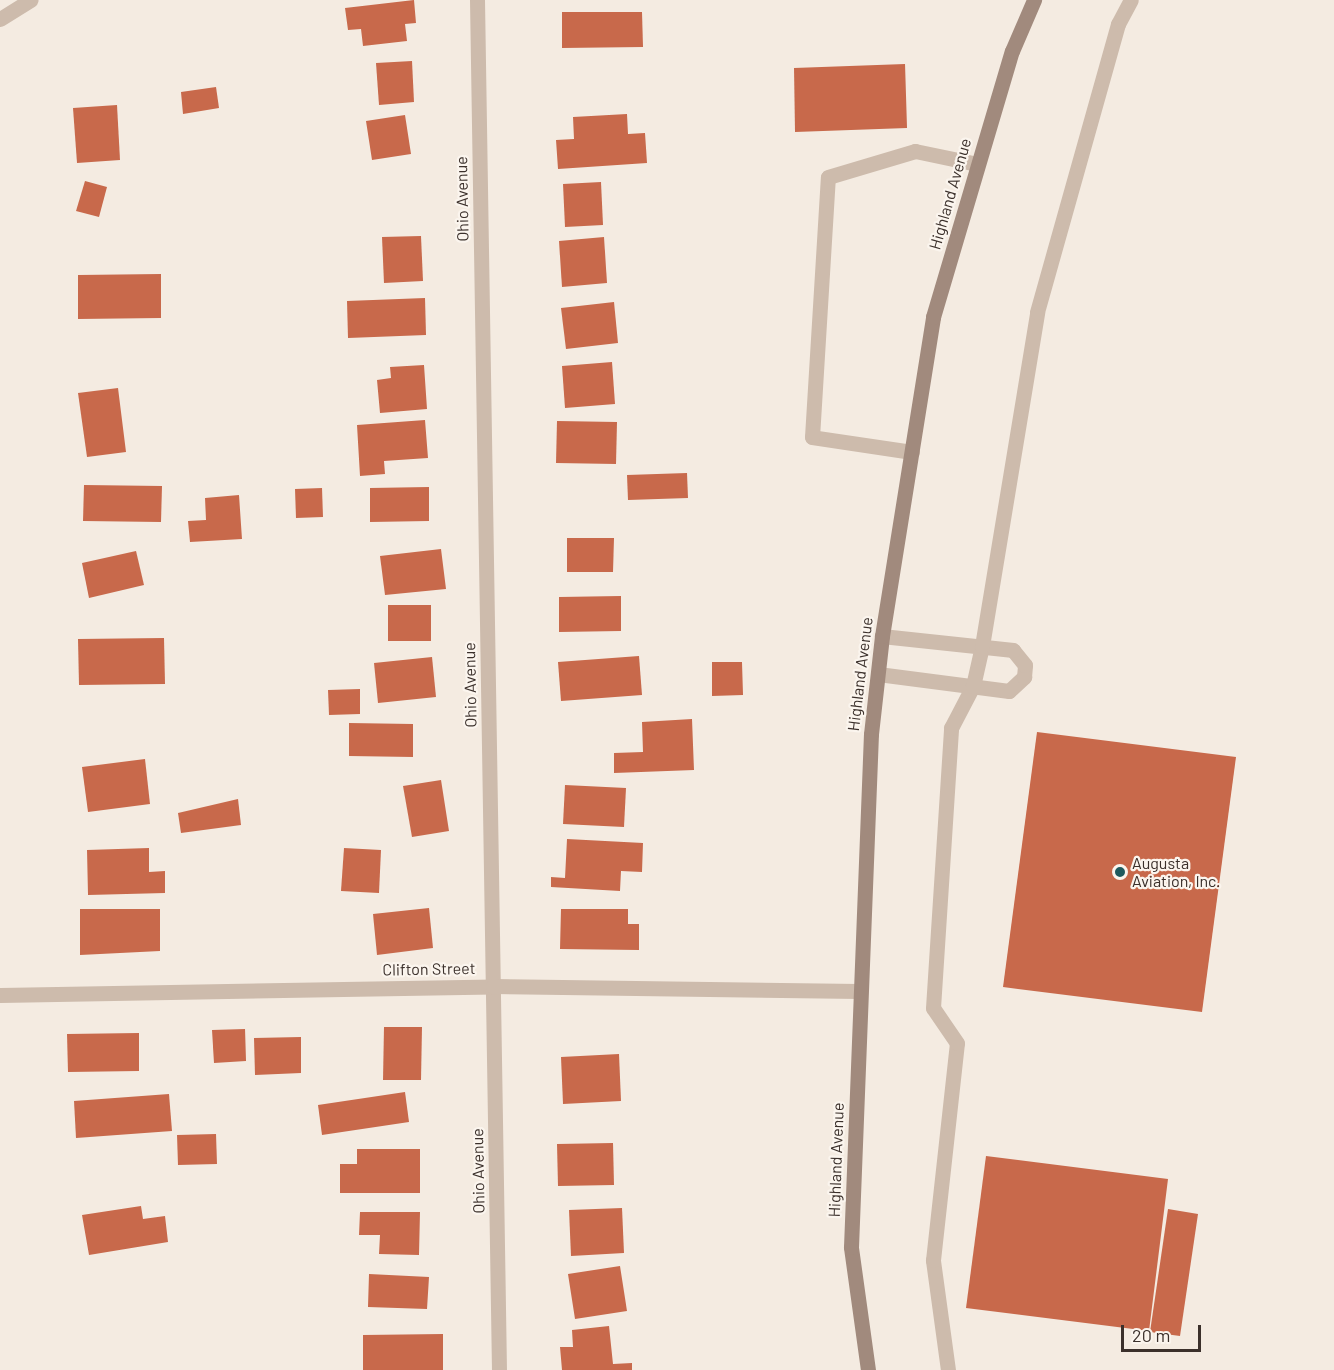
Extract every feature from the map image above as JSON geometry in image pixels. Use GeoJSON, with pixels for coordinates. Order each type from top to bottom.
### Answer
{"type":"FeatureCollection","features":[{"type":"Feature","properties":{"kind":"main road","name":"Highland Avenue"},"geometry":{"type":"LineString","coordinates":[[868,1370],[851,1247],[859,992],[882,636],[933,317],[976,164],[1034,0]]}},
{"type":"Feature","properties":{"kind":"street"},"geometry":{"type":"LineString","coordinates":[[0,19],[31,0]]}},
{"type":"Feature","properties":{"kind":"street","name":"Ohio Avenue"},"geometry":{"type":"LineString","coordinates":[[477,0],[499,1370]]}},
{"type":"Feature","properties":{"kind":"street"},"geometry":{"type":"LineString","coordinates":[[948,1370],[933,1260],[957,1043],[933,1008],[951,728],[973,686],[982,645],[1037,312],[1118,24],[1131,0]]}},
{"type":"Feature","properties":{"kind":"street"},"geometry":{"type":"LineString","coordinates":[[912,452],[812,438],[828,177],[915,152],[976,164]]}},
{"type":"Feature","properties":{"kind":"street"},"geometry":{"type":"LineString","coordinates":[[878,674],[1009,691],[1024,677],[1025,665],[1013,650],[882,636]]}},
{"type":"Feature","properties":{"kind":"street","name":"Clifton Street"},"geometry":{"type":"LineString","coordinates":[[0,995],[493,986],[859,992]]}},
{"type":"Feature","properties":{"kind":"building"},"geometry":{"type":"Polygon","coordinates":[[[414,0],[416,23],[405,24],[407,41],[363,46],[361,29],[348,30],[345,8],[414,0]]]}},
{"type":"Feature","properties":{"kind":"building"},"geometry":{"type":"Polygon","coordinates":[[[562,12],[642,12],[643,47],[562,48],[562,12]]]}},
{"type":"Feature","properties":{"kind":"building"},"geometry":{"type":"Polygon","coordinates":[[[412,61],[414,102],[379,105],[376,63],[412,61]]]}},
{"type":"Feature","properties":{"kind":"building"},"geometry":{"type":"Polygon","coordinates":[[[905,64],[907,128],[795,132],[794,68],[905,64]]]}},
{"type":"Feature","properties":{"kind":"building"},"geometry":{"type":"Polygon","coordinates":[[[216,87],[219,108],[183,114],[181,92],[216,87]]]}},
{"type":"Feature","properties":{"kind":"building"},"geometry":{"type":"Polygon","coordinates":[[[117,105],[120,160],[77,163],[73,108],[117,105]]]}},
{"type":"Feature","properties":{"kind":"building"},"geometry":{"type":"Polygon","coordinates":[[[627,114],[628,134],[645,133],[647,163],[558,169],[556,140],[574,139],[573,117],[627,114]]]}},
{"type":"Feature","properties":{"kind":"building"},"geometry":{"type":"Polygon","coordinates":[[[405,115],[411,154],[372,160],[366,121],[405,115]]]}},
{"type":"Feature","properties":{"kind":"building"},"geometry":{"type":"Polygon","coordinates":[[[85,181],[107,187],[99,217],[76,211],[85,181]]]}},
{"type":"Feature","properties":{"kind":"building"},"geometry":{"type":"Polygon","coordinates":[[[601,182],[603,225],[565,227],[563,184],[601,182]]]}},
{"type":"Feature","properties":{"kind":"building"},"geometry":{"type":"Polygon","coordinates":[[[421,236],[423,281],[384,283],[382,237],[421,236]]]}},
{"type":"Feature","properties":{"kind":"building"},"geometry":{"type":"Polygon","coordinates":[[[604,237],[607,283],[562,287],[559,241],[604,237]]]}},
{"type":"Feature","properties":{"kind":"building"},"geometry":{"type":"Polygon","coordinates":[[[161,274],[161,318],[78,319],[78,275],[161,274]]]}},
{"type":"Feature","properties":{"kind":"building"},"geometry":{"type":"Polygon","coordinates":[[[425,298],[426,335],[348,338],[347,301],[425,298]]]}},
{"type":"Feature","properties":{"kind":"building"},"geometry":{"type":"Polygon","coordinates":[[[614,302],[618,343],[566,349],[561,308],[614,302]]]}},
{"type":"Feature","properties":{"kind":"building"},"geometry":{"type":"Polygon","coordinates":[[[612,362],[615,404],[565,408],[562,366],[612,362]]]}},
{"type":"Feature","properties":{"kind":"building"},"geometry":{"type":"Polygon","coordinates":[[[424,365],[427,409],[380,413],[377,380],[391,378],[390,367],[424,365]]]}},
{"type":"Feature","properties":{"kind":"building"},"geometry":{"type":"Polygon","coordinates":[[[118,388],[126,452],[87,457],[78,393],[118,388]]]}},
{"type":"Feature","properties":{"kind":"building"},"geometry":{"type":"Polygon","coordinates":[[[425,420],[428,458],[384,461],[385,474],[360,476],[357,425],[425,420]]]}},
{"type":"Feature","properties":{"kind":"building"},"geometry":{"type":"Polygon","coordinates":[[[557,421],[617,422],[616,464],[556,463],[557,421]]]}},
{"type":"Feature","properties":{"kind":"building"},"geometry":{"type":"Polygon","coordinates":[[[687,473],[688,498],[628,500],[627,475],[687,473]]]}},
{"type":"Feature","properties":{"kind":"building"},"geometry":{"type":"Polygon","coordinates":[[[84,485],[162,486],[161,522],[83,521],[84,485]]]}},
{"type":"Feature","properties":{"kind":"building"},"geometry":{"type":"Polygon","coordinates":[[[429,487],[429,521],[370,522],[370,488],[429,487]]]}},
{"type":"Feature","properties":{"kind":"building"},"geometry":{"type":"Polygon","coordinates":[[[322,488],[323,517],[296,518],[295,489],[322,488]]]}},
{"type":"Feature","properties":{"kind":"building"},"geometry":{"type":"Polygon","coordinates":[[[239,495],[242,539],[190,542],[188,521],[206,520],[205,498],[239,495]]]}},
{"type":"Feature","properties":{"kind":"building"},"geometry":{"type":"Polygon","coordinates":[[[567,538],[614,538],[613,572],[567,572],[567,538]]]}},
{"type":"Feature","properties":{"kind":"building"},"geometry":{"type":"Polygon","coordinates":[[[441,549],[446,589],[385,595],[380,556],[441,549]]]}},
{"type":"Feature","properties":{"kind":"building"},"geometry":{"type":"Polygon","coordinates":[[[136,551],[144,585],[89,598],[82,563],[136,551]]]}},
{"type":"Feature","properties":{"kind":"building"},"geometry":{"type":"Polygon","coordinates":[[[621,596],[621,631],[559,632],[559,597],[621,596]]]}},
{"type":"Feature","properties":{"kind":"building"},"geometry":{"type":"Polygon","coordinates":[[[388,605],[431,605],[431,641],[388,641],[388,605]]]}},
{"type":"Feature","properties":{"kind":"building"},"geometry":{"type":"Polygon","coordinates":[[[164,638],[165,684],[79,685],[78,639],[164,638]]]}},
{"type":"Feature","properties":{"kind":"building"},"geometry":{"type":"Polygon","coordinates":[[[639,656],[642,695],[561,701],[558,662],[639,656]]]}},
{"type":"Feature","properties":{"kind":"building"},"geometry":{"type":"Polygon","coordinates":[[[432,657],[436,697],[378,703],[374,663],[432,657]]]}},
{"type":"Feature","properties":{"kind":"building"},"geometry":{"type":"Polygon","coordinates":[[[712,662],[742,662],[743,695],[712,696],[712,662]]]}},
{"type":"Feature","properties":{"kind":"building"},"geometry":{"type":"Polygon","coordinates":[[[360,689],[360,714],[329,715],[328,690],[360,689]]]}},
{"type":"Feature","properties":{"kind":"building"},"geometry":{"type":"Polygon","coordinates":[[[692,719],[694,770],[614,773],[614,753],[643,752],[642,722],[692,719]]]}},
{"type":"Feature","properties":{"kind":"building"},"geometry":{"type":"Polygon","coordinates":[[[349,723],[413,724],[413,757],[349,756],[349,723]]]}},
{"type":"Feature","properties":{"kind":"building","name":"Augusta Aviation, Inc."},"geometry":{"type":"Polygon","coordinates":[[[1037,732],[1236,757],[1202,1012],[1003,987],[1037,732]]]}},
{"type":"Feature","properties":{"kind":"building"},"geometry":{"type":"Polygon","coordinates":[[[145,759],[150,804],[88,812],[82,767],[145,759]]]}},
{"type":"Feature","properties":{"kind":"building"},"geometry":{"type":"Polygon","coordinates":[[[441,780],[449,831],[412,837],[403,786],[441,780]]]}},
{"type":"Feature","properties":{"kind":"building"},"geometry":{"type":"Polygon","coordinates":[[[565,785],[626,788],[624,827],[563,824],[565,785]]]}},
{"type":"Feature","properties":{"kind":"building"},"geometry":{"type":"Polygon","coordinates":[[[238,799],[241,825],[181,833],[178,813],[238,799]]]}},
{"type":"Feature","properties":{"kind":"building"},"geometry":{"type":"Polygon","coordinates":[[[567,839],[643,843],[642,872],[621,871],[620,891],[551,887],[551,877],[565,878],[567,839]]]}},
{"type":"Feature","properties":{"kind":"building"},"geometry":{"type":"Polygon","coordinates":[[[149,848],[149,872],[165,871],[165,893],[88,895],[87,850],[149,848]]]}},
{"type":"Feature","properties":{"kind":"building"},"geometry":{"type":"Polygon","coordinates":[[[344,848],[381,850],[379,893],[341,891],[344,848]]]}},
{"type":"Feature","properties":{"kind":"building"},"geometry":{"type":"Polygon","coordinates":[[[429,908],[433,948],[377,955],[373,914],[429,908]]]}},
{"type":"Feature","properties":{"kind":"building"},"geometry":{"type":"Polygon","coordinates":[[[80,909],[160,909],[160,951],[80,955],[80,909]]]}},
{"type":"Feature","properties":{"kind":"building"},"geometry":{"type":"Polygon","coordinates":[[[561,909],[628,909],[628,924],[639,924],[639,950],[560,949],[561,909]]]}},
{"type":"Feature","properties":{"kind":"building"},"geometry":{"type":"Polygon","coordinates":[[[384,1027],[422,1027],[421,1080],[383,1080],[384,1027]]]}},
{"type":"Feature","properties":{"kind":"building"},"geometry":{"type":"Polygon","coordinates":[[[245,1029],[246,1061],[214,1063],[212,1030],[245,1029]]]}},
{"type":"Feature","properties":{"kind":"building"},"geometry":{"type":"Polygon","coordinates":[[[139,1033],[139,1071],[68,1072],[67,1034],[139,1033]]]}},
{"type":"Feature","properties":{"kind":"building"},"geometry":{"type":"Polygon","coordinates":[[[301,1037],[301,1073],[255,1075],[254,1038],[301,1037]]]}},
{"type":"Feature","properties":{"kind":"building"},"geometry":{"type":"Polygon","coordinates":[[[619,1054],[621,1101],[563,1104],[561,1057],[619,1054]]]}},
{"type":"Feature","properties":{"kind":"building"},"geometry":{"type":"Polygon","coordinates":[[[405,1092],[409,1122],[322,1135],[318,1105],[405,1092]]]}},
{"type":"Feature","properties":{"kind":"building"},"geometry":{"type":"Polygon","coordinates":[[[169,1094],[172,1131],[76,1138],[74,1101],[169,1094]]]}},
{"type":"Feature","properties":{"kind":"building"},"geometry":{"type":"Polygon","coordinates":[[[216,1134],[217,1164],[178,1165],[177,1135],[216,1134]]]}},
{"type":"Feature","properties":{"kind":"building"},"geometry":{"type":"Polygon","coordinates":[[[613,1143],[614,1185],[558,1186],[557,1144],[613,1143]]]}},
{"type":"Feature","properties":{"kind":"building"},"geometry":{"type":"Polygon","coordinates":[[[357,1149],[420,1149],[420,1193],[340,1193],[340,1164],[357,1164],[357,1149]]]}},
{"type":"Feature","properties":{"kind":"building"},"geometry":{"type":"Polygon","coordinates":[[[986,1156],[1168,1179],[1149,1331],[966,1308],[986,1156]]]}},
{"type":"Feature","properties":{"kind":"building"},"geometry":{"type":"Polygon","coordinates":[[[141,1206],[143,1219],[165,1216],[168,1242],[89,1255],[82,1215],[141,1206]]]}},
{"type":"Feature","properties":{"kind":"building"},"geometry":{"type":"Polygon","coordinates":[[[622,1208],[624,1253],[571,1256],[569,1210],[622,1208]]]}},
{"type":"Feature","properties":{"kind":"building"},"geometry":{"type":"Polygon","coordinates":[[[1168,1209],[1198,1214],[1180,1336],[1150,1332],[1168,1209]]]}},
{"type":"Feature","properties":{"kind":"building"},"geometry":{"type":"Polygon","coordinates":[[[360,1212],[420,1212],[419,1255],[379,1254],[380,1235],[359,1235],[360,1212]]]}},
{"type":"Feature","properties":{"kind":"building"},"geometry":{"type":"Polygon","coordinates":[[[620,1266],[627,1311],[575,1319],[568,1274],[620,1266]]]}},
{"type":"Feature","properties":{"kind":"building"},"geometry":{"type":"Polygon","coordinates":[[[369,1274],[429,1277],[427,1309],[368,1307],[369,1274]]]}},
{"type":"Feature","properties":{"kind":"building"},"geometry":{"type":"Polygon","coordinates":[[[609,1326],[613,1364],[632,1363],[632,1370],[562,1370],[560,1347],[573,1347],[572,1330],[609,1326]]]}},
{"type":"Feature","properties":{"kind":"building"},"geometry":{"type":"Polygon","coordinates":[[[443,1334],[443,1370],[363,1370],[363,1335],[443,1334]]]}},
{"type":"Feature","properties":{"kind":"place","name":"Augusta Aviation, Inc."},"geometry":{"type":"Point","coordinates":[1120,872]}}]}
